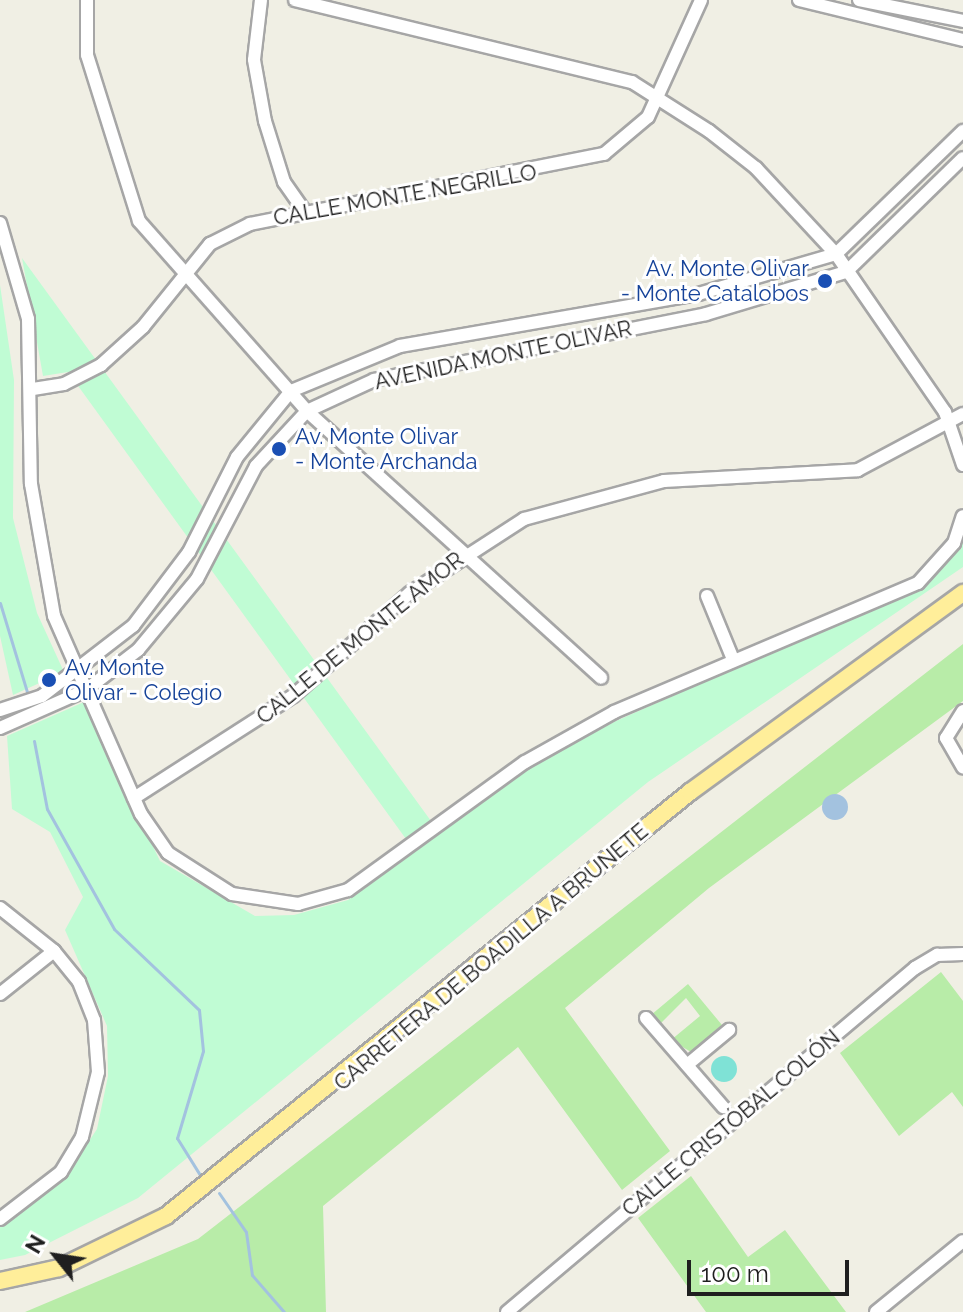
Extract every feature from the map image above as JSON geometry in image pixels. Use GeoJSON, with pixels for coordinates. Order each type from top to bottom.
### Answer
{"type":"FeatureCollection","features":[{"type":"Feature","properties":{"kind":"main road","name":"CARRETERA DE BOADILLA A BRUNETE"},"geometry":{"type":"LineString","coordinates":[[0,1281],[59,1268],[115,1245],[212,1184],[690,792],[963,593]]}},
{"type":"Feature","properties":{"kind":"street"},"geometry":{"type":"LineString","coordinates":[[87,0],[87,55],[123,186],[139,221],[181,275],[307,411],[601,678]]}},
{"type":"Feature","properties":{"kind":"street"},"geometry":{"type":"LineString","coordinates":[[261,0],[254,60],[265,121],[284,182],[303,209]]}},
{"type":"Feature","properties":{"kind":"street"},"geometry":{"type":"LineString","coordinates":[[295,0],[585,68],[632,82],[656,104],[756,168],[836,254],[949,423],[963,465]]}},
{"type":"Feature","properties":{"kind":"street","name":"CALLE MONTE NEGRILLO"},"geometry":{"type":"LineString","coordinates":[[33,389],[64,384],[101,365],[143,327],[181,275],[210,244],[303,209],[554,169],[627,140],[656,104],[701,0]]}},
{"type":"Feature","properties":{"kind":"street"},"geometry":{"type":"LineString","coordinates":[[799,0],[963,40]]}},
{"type":"Feature","properties":{"kind":"street"},"geometry":{"type":"LineString","coordinates":[[859,0],[960,18]]}},
{"type":"Feature","properties":{"kind":"street","name":"AVENIDA MONTE OLIVAR"},"geometry":{"type":"LineString","coordinates":[[0,710],[42,696],[114,647],[165,592],[237,457],[291,391],[400,346],[698,294],[836,254],[963,131]]}},
{"type":"Feature","properties":{"kind":"street","name":"AVENIDA MONTE OLIVAR"},"geometry":{"type":"LineString","coordinates":[[0,728],[86,690],[175,611],[256,466],[307,411],[374,380],[706,314],[846,272],[963,158]]}},
{"type":"Feature","properties":{"kind":"street"},"geometry":{"type":"LineString","coordinates":[[0,223],[28,319],[33,389],[28,441],[37,549],[78,670],[134,798],[168,853],[196,876],[232,894],[298,904],[348,890],[525,762],[732,657],[894,597],[937,565],[963,516]]}},
{"type":"Feature","properties":{"kind":"street","name":"CALLE DE MONTE AMOR"},"geometry":{"type":"LineString","coordinates":[[134,798],[293,696],[462,555],[524,519],[598,494],[664,481],[858,470],[963,414]]}},
{"type":"Feature","properties":{"kind":"street"},"geometry":{"type":"LineString","coordinates":[[707,596],[732,657]]}},
{"type":"Feature","properties":{"kind":"street"},"geometry":{"type":"LineString","coordinates":[[963,711],[946,738],[963,768]]}},
{"type":"Feature","properties":{"kind":"street"},"geometry":{"type":"LineString","coordinates":[[0,908],[54,951],[94,1020],[98,1072],[82,1137],[61,1172],[0,1219]]}},
{"type":"Feature","properties":{"kind":"street"},"geometry":{"type":"LineString","coordinates":[[0,994],[54,951]]}},
{"type":"Feature","properties":{"kind":"street","name":"CALLE CRISTÓBAL COLÓN"},"geometry":{"type":"LineString","coordinates":[[507,1312],[915,968],[937,955],[963,954]]}},
{"type":"Feature","properties":{"kind":"street"},"geometry":{"type":"LineString","coordinates":[[646,1018],[723,1107]]}},
{"type":"Feature","properties":{"kind":"street"},"geometry":{"type":"LineString","coordinates":[[687,1065],[729,1030]]}},
{"type":"Feature","properties":{"kind":"street"},"geometry":{"type":"LineString","coordinates":[[876,1312],[963,1241]]}},
{"type":"Feature","properties":{"kind":"green space"},"geometry":{"type":"Polygon","coordinates":[[[22,258],[431,821],[406,839],[68,372],[43,376],[22,258]]]}},
{"type":"Feature","properties":{"kind":"green space"},"geometry":{"type":"Polygon","coordinates":[[[0,285],[14,380],[13,518],[37,613],[64,672],[13,695],[0,636],[0,285]]]}},
{"type":"Feature","properties":{"kind":"green space"},"geometry":{"type":"Polygon","coordinates":[[[963,540],[963,567],[648,782],[138,1198],[25,1255],[0,1260],[0,1227],[65,1178],[97,1129],[108,1076],[107,1026],[65,930],[83,897],[50,832],[12,809],[7,736],[84,702],[160,861],[255,916],[294,915],[348,900],[525,769],[616,721],[919,587],[963,540]]]}},
{"type":"Feature","properties":{"kind":"green space"},"geometry":{"type":"Polygon","coordinates":[[[963,644],[963,701],[709,888],[565,1008],[670,1151],[622,1190],[518,1047],[323,1206],[326,1312],[25,1312],[198,1239],[963,644]]]}},
{"type":"Feature","properties":{"kind":"green space"},"geometry":{"type":"Polygon","coordinates":[[[941,972],[963,1001],[963,1107],[952,1092],[899,1136],[840,1053],[941,972]]]}},
{"type":"Feature","properties":{"kind":"green space"},"geometry":{"type":"Polygon","coordinates":[[[688,984],[722,1025],[691,1052],[671,1040],[700,1016],[686,998],[659,1025],[651,1015],[688,984]]]}},
{"type":"Feature","properties":{"kind":"green space"},"geometry":{"type":"Polygon","coordinates":[[[691,1176],[748,1257],[785,1230],[846,1312],[706,1312],[638,1218],[691,1176]]]}},
{"type":"Feature","properties":{"kind":"shaded area"},"geometry":{"type":"Polygon","coordinates":[[[835,794],[844,798],[848,807],[844,816],[835,820],[826,816],[822,807],[826,798],[835,794]]]}},
{"type":"Feature","properties":{"kind":"shaded area"},"geometry":{"type":"Polygon","coordinates":[[[724,1056],[733,1060],[737,1069],[733,1078],[724,1082],[715,1078],[711,1069],[715,1060],[724,1056]]]}},
{"type":"Feature","properties":{"kind":"waterway"},"geometry":{"type":"LineString","coordinates":[[0,603],[28,695]]}},
{"type":"Feature","properties":{"kind":"waterway"},"geometry":{"type":"LineString","coordinates":[[34,741],[47,809],[114,929],[199,1010],[203,1051],[177,1138],[200,1175]]}},
{"type":"Feature","properties":{"kind":"waterway"},"geometry":{"type":"LineString","coordinates":[[219,1193],[246,1232],[252,1275],[284,1312]]}},
{"type":"Feature","properties":{"kind":"place","name":"Av. Monte Olivar - Monte Catalobos"},"geometry":{"type":"Point","coordinates":[825,281]}},
{"type":"Feature","properties":{"kind":"place","name":"Av. Monte Olivar - Monte Archanda"},"geometry":{"type":"Point","coordinates":[279,449]}},
{"type":"Feature","properties":{"kind":"place","name":"Av. Monte Olivar - Colegio"},"geometry":{"type":"Point","coordinates":[49,680]}}]}
